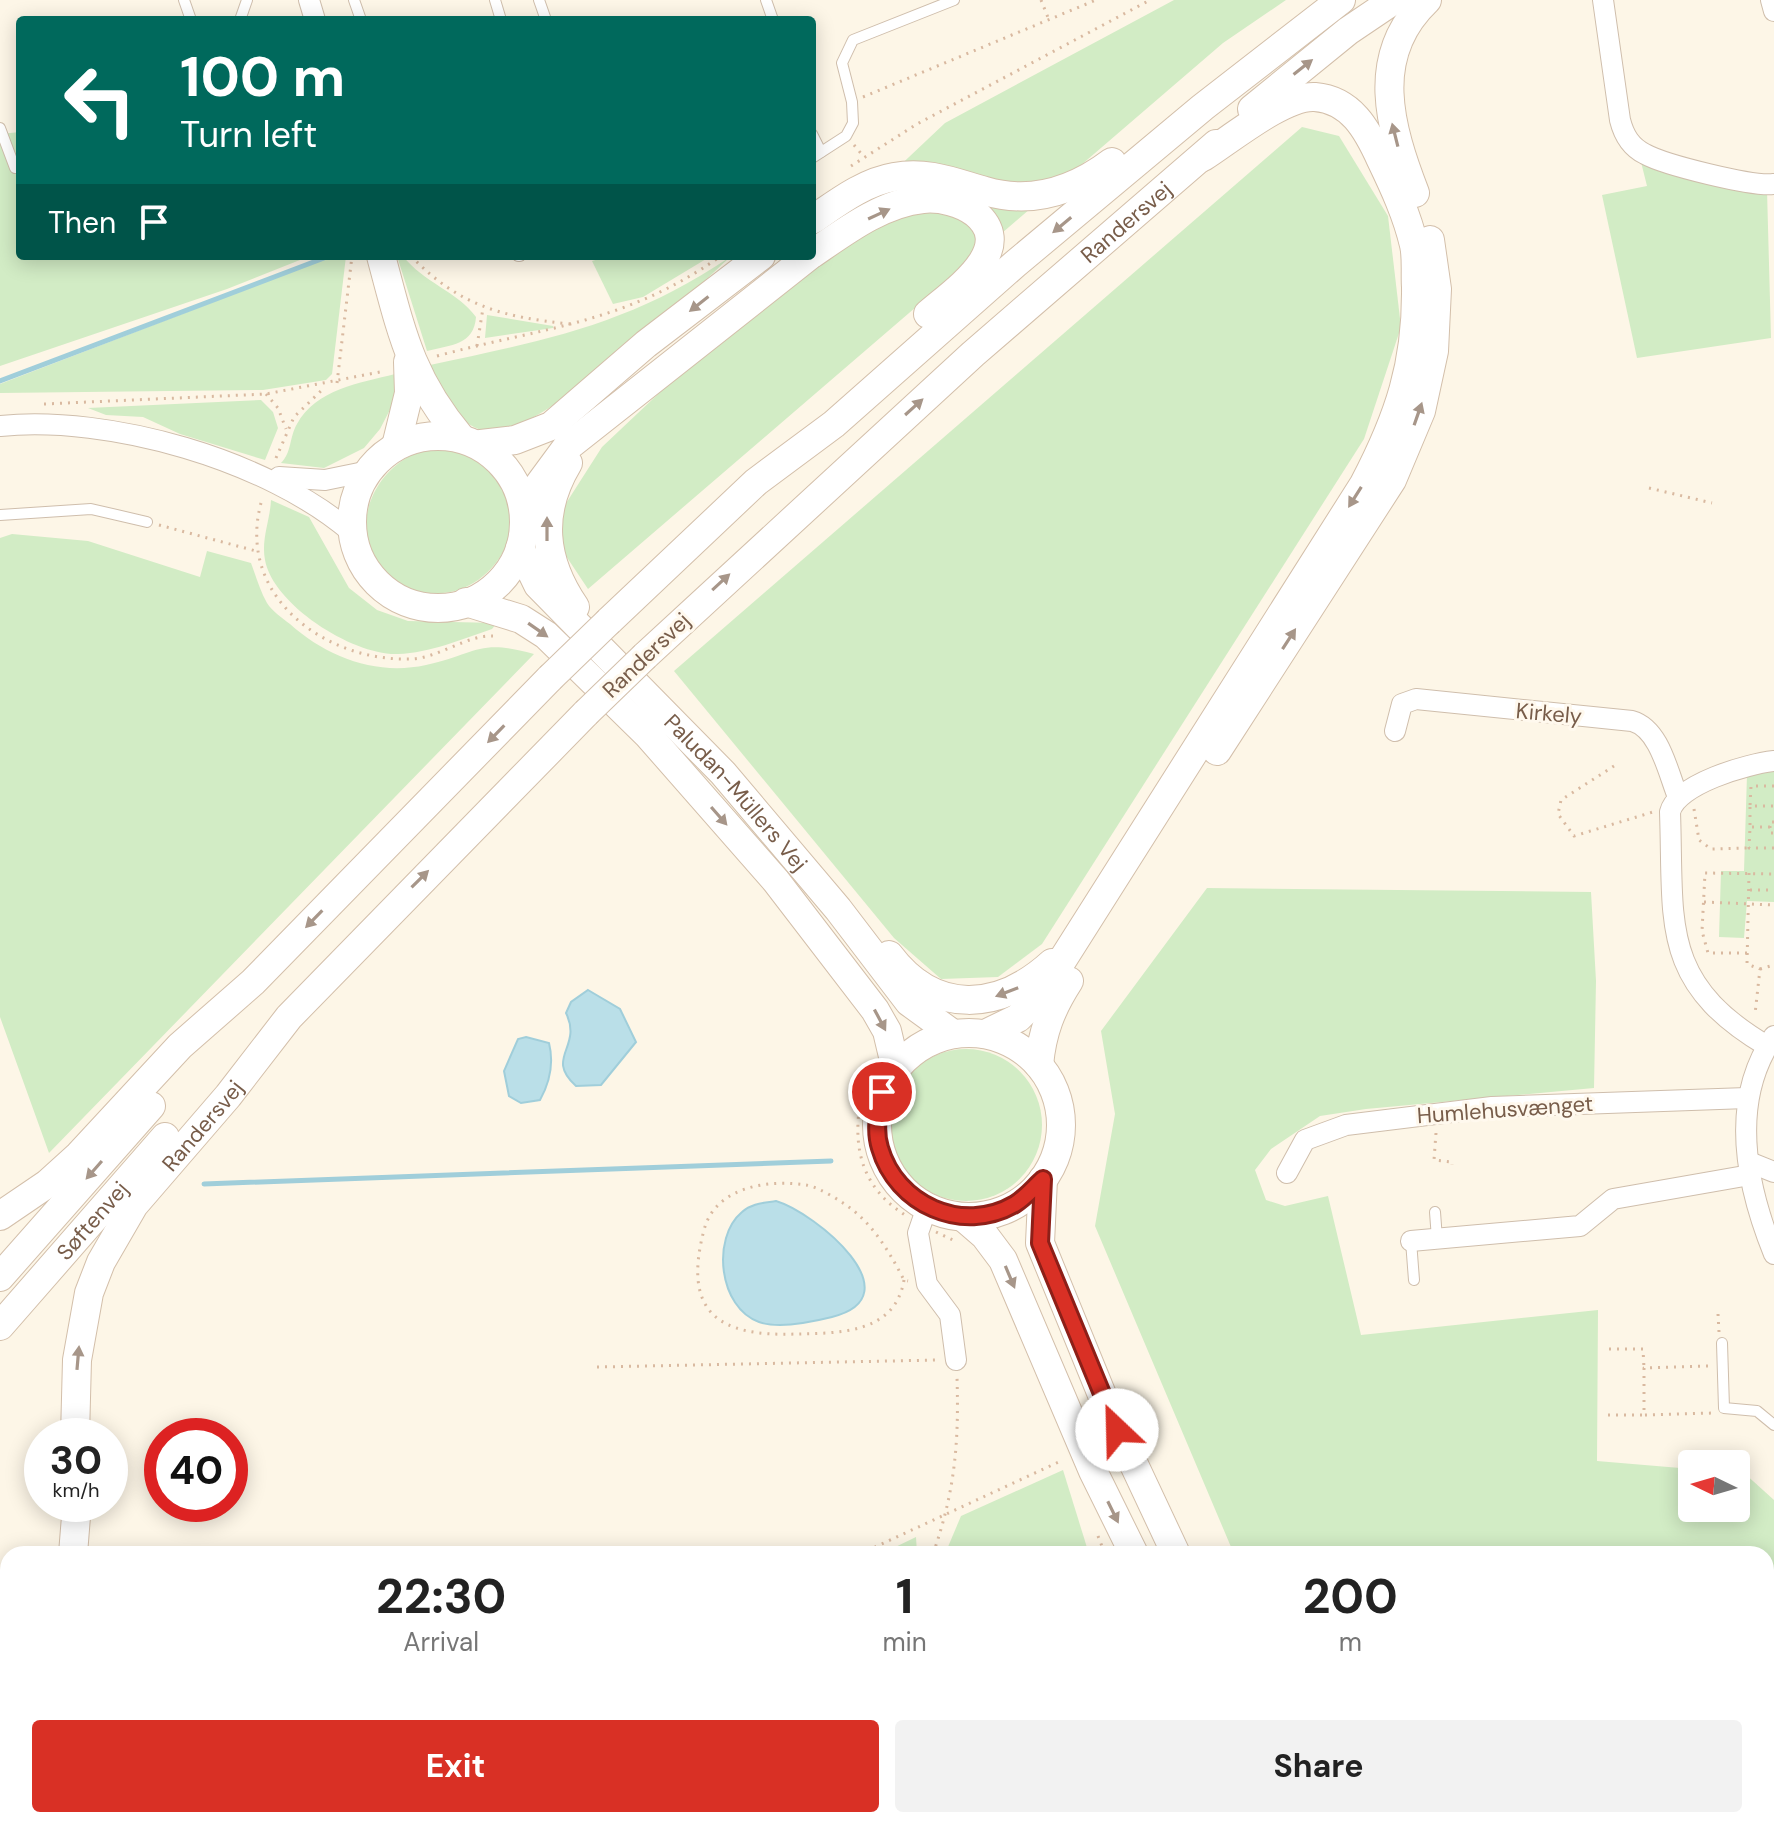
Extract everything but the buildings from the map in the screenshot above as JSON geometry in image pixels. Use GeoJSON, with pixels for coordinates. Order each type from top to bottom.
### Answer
{"type":"FeatureCollection","features":[{"type":"Feature","properties":{"kind":"main road","name":"Randersvej"},"geometry":{"type":"LineString","coordinates":[[0,1216],[47,1184],[79,1155],[180,1046],[253,982],[550,678],[606,634],[756,482],[834,424],[1015,264],[1251,68],[1341,0]]}},
{"type":"Feature","properties":{"kind":"main road","name":"Randersvej"},"geometry":{"type":"LineString","coordinates":[[76,1418],[81,1325],[101,1262],[155,1177],[228,1096],[289,1017],[586,713],[961,365],[1203,157],[1258,103],[1394,0]]}},
{"type":"Feature","properties":{"kind":"main road"},"geometry":{"type":"LineString","coordinates":[[1039,1065],[1041,1039],[1051,1009],[1392,480],[1421,411],[1434,351],[1437,289],[1429,228],[1396,142],[1388,105],[1389,71],[1401,37],[1427,0]]}},
{"type":"Feature","properties":{"kind":"main road"},"geometry":{"type":"LineString","coordinates":[[816,217],[845,197],[892,177],[921,175],[950,178],[1006,195],[1048,194],[1072,188],[1112,162],[1194,95],[1251,68]]}},
{"type":"Feature","properties":{"kind":"main road"},"geometry":{"type":"LineString","coordinates":[[985,1034],[1018,1018],[1039,997],[1364,484],[1393,428],[1410,375],[1417,324],[1415,248],[1400,202],[1368,132],[1344,104],[1313,97],[1286,103],[1203,157]]}},
{"type":"Feature","properties":{"kind":"main road"},"geometry":{"type":"LineString","coordinates":[[756,482],[822,410],[977,271],[990,247],[990,236],[978,215],[964,206],[922,199],[853,226],[816,251]]}},
{"type":"Feature","properties":{"kind":"main road"},"geometry":{"type":"LineString","coordinates":[[382,260],[410,359],[429,398],[471,441],[501,459],[516,480],[524,505],[520,548],[505,576],[466,602],[443,609],[422,609],[396,600],[376,585],[360,562],[351,532],[355,501],[369,471],[396,446],[434,436],[471,441],[515,440],[551,426],[646,344],[756,260]]}},
{"type":"Feature","properties":{"kind":"main road"},"geometry":{"type":"LineString","coordinates":[[524,505],[566,448],[804,260]]}},
{"type":"Feature","properties":{"kind":"main road"},"geometry":{"type":"LineString","coordinates":[[396,446],[409,393],[410,359]]}},
{"type":"Feature","properties":{"kind":"main road"},"geometry":{"type":"LineString","coordinates":[[603,419],[561,476],[548,511],[546,533],[549,555],[561,585],[606,634]]}},
{"type":"Feature","properties":{"kind":"main road","name":"Paludan-Müllers Vej"},"geometry":{"type":"LineString","coordinates":[[520,548],[538,585],[606,634],[838,909],[909,1002],[953,1034]]}},
{"type":"Feature","properties":{"kind":"main road","name":"Paludan-Müllers Vej"},"geometry":{"type":"LineString","coordinates":[[466,602],[521,619],[546,635],[648,735],[776,881],[875,1010],[887,1031],[896,1069]]}},
{"type":"Feature","properties":{"kind":"main road"},"geometry":{"type":"LineString","coordinates":[[838,909],[874,937],[897,966],[929,991],[957,1000],[982,1000],[1009,994],[1035,979],[1070,947]]}},
{"type":"Feature","properties":{"kind":"main road","name":"Søftenvej"},"geometry":{"type":"LineString","coordinates":[[0,1277],[195,1057],[253,982]]}},
{"type":"Feature","properties":{"kind":"main road","name":"Søftenvej"},"geometry":{"type":"LineString","coordinates":[[0,1326],[214,1083],[289,1017]]}},
{"type":"Feature","properties":{"kind":"main road"},"geometry":{"type":"LineString","coordinates":[[1130,1546],[1093,1471],[1003,1260],[985,1236],[924,1216],[888,1170],[879,1145],[877,1118],[882,1092],[896,1069],[930,1041],[953,1034],[985,1034],[1024,1051],[1039,1065],[1053,1088],[1060,1113],[1059,1139],[1043,1179],[1040,1243],[1107,1407],[1172,1546]]}},
{"type":"Feature","properties":{"kind":"main road"},"geometry":{"type":"LineString","coordinates":[[963,1231],[990,1214],[1016,1204],[1043,1179]]}},
{"type":"Feature","properties":{"kind":"main road"},"geometry":{"type":"LineString","coordinates":[[74,1546],[76,1522]]}},
{"type":"Feature","properties":{"kind":"street"},"geometry":{"type":"LineString","coordinates":[[1603,0],[1620,120],[1626,138],[1657,159],[1754,184],[1774,184]]}},
{"type":"Feature","properties":{"kind":"street"},"geometry":{"type":"LineString","coordinates":[[1771,0],[1774,11]]}},
{"type":"Feature","properties":{"kind":"street"},"geometry":{"type":"LineString","coordinates":[[0,426],[36,422],[138,435],[269,466],[303,481],[369,471]]}},
{"type":"Feature","properties":{"kind":"street"},"geometry":{"type":"LineString","coordinates":[[269,466],[351,532]]}},
{"type":"Feature","properties":{"kind":"street","name":"Kirkely"},"geometry":{"type":"LineString","coordinates":[[1395,731],[1402,704],[1416,699],[1641,724],[1653,736],[1680,798],[1674,923],[1680,953],[1693,980],[1731,1025],[1769,1049]]}},
{"type":"Feature","properties":{"kind":"street"},"geometry":{"type":"LineString","coordinates":[[1680,798],[1743,766],[1774,761]]}},
{"type":"Feature","properties":{"kind":"street"},"geometry":{"type":"LineString","coordinates":[[1769,1049],[1747,1098],[1745,1128],[1750,1169],[1774,1254]]}},
{"type":"Feature","properties":{"kind":"street","name":"Humlehusvænget"},"geometry":{"type":"LineString","coordinates":[[1287,1173],[1305,1140],[1326,1130],[1438,1113],[1563,1103],[1747,1098]]}},
{"type":"Feature","properties":{"kind":"street"},"geometry":{"type":"LineString","coordinates":[[1411,1241],[1580,1226],[1613,1199],[1750,1169],[1774,1172]]}},
{"type":"Feature","properties":{"kind":"street"},"geometry":{"type":"LineString","coordinates":[[924,1216],[918,1233],[927,1284],[950,1315],[955,1332],[956,1360]]}},
{"type":"Feature","properties":{"kind":"lane"},"geometry":{"type":"LineString","coordinates":[[816,155],[846,136],[853,123],[852,102],[842,63],[853,40],[954,0]]}},
{"type":"Feature","properties":{"kind":"lane"},"geometry":{"type":"LineString","coordinates":[[0,128],[15,168]]}},
{"type":"Feature","properties":{"kind":"lane"},"geometry":{"type":"LineString","coordinates":[[0,515],[91,509],[147,522]]}},
{"type":"Feature","properties":{"kind":"lane"},"geometry":{"type":"LineString","coordinates":[[1435,1212],[1437,1239]]}},
{"type":"Feature","properties":{"kind":"lane"},"geometry":{"type":"LineString","coordinates":[[1411,1241],[1414,1280]]}},
{"type":"Feature","properties":{"kind":"lane"},"geometry":{"type":"LineString","coordinates":[[1722,1343],[1724,1408],[1757,1411],[1774,1425]]}},
{"type":"Feature","properties":{"kind":"path"},"geometry":{"type":"LineString","coordinates":[[1041,0],[1049,20]]}},
{"type":"Feature","properties":{"kind":"path"},"geometry":{"type":"LineString","coordinates":[[852,102],[1096,0]]}},
{"type":"Feature","properties":{"kind":"path"},"geometry":{"type":"LineString","coordinates":[[851,166],[930,116],[1150,0]]}},
{"type":"Feature","properties":{"kind":"path"},"geometry":{"type":"LineString","coordinates":[[337,383],[352,260]]}},
{"type":"Feature","properties":{"kind":"path"},"geometry":{"type":"LineString","coordinates":[[416,260],[455,294],[483,308],[528,320],[573,325]]}},
{"type":"Feature","properties":{"kind":"path"},"geometry":{"type":"LineString","coordinates":[[30,405],[266,394],[328,385],[410,359],[573,325],[642,303],[685,281],[715,260]]}},
{"type":"Feature","properties":{"kind":"path"},"geometry":{"type":"LineString","coordinates":[[477,346],[483,308]]}},
{"type":"Feature","properties":{"kind":"path"},"geometry":{"type":"LineString","coordinates":[[269,466],[286,429],[302,407],[328,385]]}},
{"type":"Feature","properties":{"kind":"path"},"geometry":{"type":"LineString","coordinates":[[266,394],[278,408],[286,429]]}},
{"type":"Feature","properties":{"kind":"path"},"geometry":{"type":"LineString","coordinates":[[1649,488],[1712,503]]}},
{"type":"Feature","properties":{"kind":"path"},"geometry":{"type":"LineString","coordinates":[[261,503],[255,527],[256,551],[267,582],[289,612],[319,637],[351,653],[380,659],[415,659],[487,636],[499,636]]}},
{"type":"Feature","properties":{"kind":"path"},"geometry":{"type":"LineString","coordinates":[[147,522],[256,551]]}},
{"type":"Feature","properties":{"kind":"path"},"geometry":{"type":"LineString","coordinates":[[1614,766],[1561,800],[1558,814],[1574,836],[1680,798],[1699,840],[1711,849],[1774,848]]}},
{"type":"Feature","properties":{"kind":"path"},"geometry":{"type":"LineString","coordinates":[[1749,848],[1751,786],[1774,786]]}},
{"type":"Feature","properties":{"kind":"path"},"geometry":{"type":"LineString","coordinates":[[1750,806],[1774,806]]}},
{"type":"Feature","properties":{"kind":"path"},"geometry":{"type":"LineString","coordinates":[[1774,822],[1770,822],[1770,833],[1774,833]]}},
{"type":"Feature","properties":{"kind":"path"},"geometry":{"type":"LineString","coordinates":[[1750,827],[1770,827]]}},
{"type":"Feature","properties":{"kind":"path"},"geometry":{"type":"LineString","coordinates":[[1747,953],[1708,953],[1702,931],[1705,873],[1774,874]]}},
{"type":"Feature","properties":{"kind":"path"},"geometry":{"type":"LineString","coordinates":[[1749,873],[1747,964],[1760,969],[1773,964]]}},
{"type":"Feature","properties":{"kind":"path"},"geometry":{"type":"LineString","coordinates":[[1748,890],[1774,890]]}},
{"type":"Feature","properties":{"kind":"path"},"geometry":{"type":"LineString","coordinates":[[1704,902],[1774,905]]}},
{"type":"Feature","properties":{"kind":"path"},"geometry":{"type":"LineString","coordinates":[[1754,1020],[1760,969]]}},
{"type":"Feature","properties":{"kind":"path"},"geometry":{"type":"LineString","coordinates":[[870,1051],[855,1126],[860,1154],[871,1184],[891,1206],[963,1231]]}},
{"type":"Feature","properties":{"kind":"path"},"geometry":{"type":"LineString","coordinates":[[1438,1113],[1434,1160],[1452,1162],[1452,1165]]}},
{"type":"Feature","properties":{"kind":"path"},"geometry":{"type":"LineString","coordinates":[[754,1185],[808,1185],[854,1211],[888,1249],[904,1280],[901,1297],[873,1323],[855,1332],[744,1334],[724,1326],[706,1307],[698,1280],[704,1228],[721,1200],[754,1185]]}},
{"type":"Feature","properties":{"kind":"path"},"geometry":{"type":"LineString","coordinates":[[904,1280],[927,1284]]}},
{"type":"Feature","properties":{"kind":"path"},"geometry":{"type":"LineString","coordinates":[[1609,1349],[1643,1349],[1644,1415]]}},
{"type":"Feature","properties":{"kind":"path"},"geometry":{"type":"LineString","coordinates":[[597,1367],[956,1360],[956,1468],[947,1513],[936,1546]]}},
{"type":"Feature","properties":{"kind":"path"},"geometry":{"type":"LineString","coordinates":[[1644,1368],[1723,1366]]}},
{"type":"Feature","properties":{"kind":"path"},"geometry":{"type":"LineString","coordinates":[[1608,1415],[1713,1414],[1724,1408]]}},
{"type":"Feature","properties":{"kind":"path"},"geometry":{"type":"LineString","coordinates":[[877,1546],[1066,1459],[1068,1466]]}},
{"type":"Feature","properties":{"kind":"path"},"geometry":{"type":"LineString","coordinates":[[1093,1525],[1102,1546]]}},
{"type":"Feature","properties":{"kind":"green space"},"geometry":{"type":"Polygon","coordinates":[[[1174,0],[1286,0],[1223,43],[588,589],[556,541],[563,508],[602,447],[800,260],[816,260],[816,245],[945,123],[1174,0]]]}},
{"type":"Feature","properties":{"kind":"green space"},"geometry":{"type":"Polygon","coordinates":[[[1302,127],[1339,136],[1388,216],[1401,327],[1364,439],[1042,944],[998,977],[941,979],[894,938],[674,671],[1302,127]]]}},
{"type":"Feature","properties":{"kind":"green space"},"geometry":{"type":"Polygon","coordinates":[[[16,132],[16,260],[300,260],[227,289],[0,366],[0,134],[16,132]]]}},
{"type":"Feature","properties":{"kind":"green space"},"geometry":{"type":"Polygon","coordinates":[[[1640,158],[1767,190],[1771,338],[1637,358],[1602,195],[1647,186],[1640,158]]]}},
{"type":"Feature","properties":{"kind":"green space"},"geometry":{"type":"Polygon","coordinates":[[[323,260],[346,260],[332,374],[326,380],[263,390],[0,393],[0,384],[323,260]]]}},
{"type":"Feature","properties":{"kind":"green space"},"geometry":{"type":"Polygon","coordinates":[[[398,260],[407,260],[469,308],[476,317],[466,338],[453,345],[427,351],[398,260]]]}},
{"type":"Feature","properties":{"kind":"green space"},"geometry":{"type":"Polygon","coordinates":[[[704,260],[643,297],[613,304],[592,261],[704,260]]]}},
{"type":"Feature","properties":{"kind":"green space"},"geometry":{"type":"Polygon","coordinates":[[[727,260],[614,360],[544,411],[514,427],[483,431],[451,410],[435,389],[430,365],[586,327],[657,299],[727,260]]]}},
{"type":"Feature","properties":{"kind":"green space"},"geometry":{"type":"Polygon","coordinates":[[[487,315],[553,326],[553,328],[485,338],[487,315]]]}},
{"type":"Feature","properties":{"kind":"green space"},"geometry":{"type":"Polygon","coordinates":[[[395,374],[395,400],[380,429],[364,448],[324,468],[281,463],[297,424],[315,403],[340,389],[395,374]]]}},
{"type":"Feature","properties":{"kind":"green space"},"geometry":{"type":"Polygon","coordinates":[[[261,400],[273,412],[278,428],[265,460],[180,434],[143,417],[106,415],[88,408],[261,400]]]}},
{"type":"Feature","properties":{"kind":"green space"},"geometry":{"type":"Polygon","coordinates":[[[437,448],[479,457],[500,474],[511,495],[513,518],[508,542],[496,563],[478,580],[456,591],[418,592],[398,585],[377,565],[369,549],[367,514],[372,497],[393,468],[408,457],[437,448]]]}},
{"type":"Feature","properties":{"kind":"green space"},"geometry":{"type":"Polygon","coordinates":[[[271,500],[309,517],[349,588],[377,610],[408,621],[497,623],[492,629],[458,641],[410,653],[380,652],[339,637],[299,610],[271,577],[264,552],[271,500]]]}},
{"type":"Feature","properties":{"kind":"green space"},"geometry":{"type":"Polygon","coordinates":[[[12,534],[88,541],[200,577],[207,551],[251,563],[269,606],[277,614],[320,646],[371,666],[407,668],[443,661],[478,649],[501,647],[534,654],[49,1153],[0,1017],[0,538],[12,534]]]}},
{"type":"Feature","properties":{"kind":"green space"},"geometry":{"type":"Polygon","coordinates":[[[1774,771],[1774,902],[1747,901],[1744,938],[1719,937],[1721,871],[1744,871],[1747,775],[1774,771]]]}},
{"type":"Feature","properties":{"kind":"green space"},"geometry":{"type":"Polygon","coordinates":[[[1207,888],[1591,892],[1596,981],[1594,1088],[1320,1116],[1271,1149],[1255,1170],[1266,1200],[1285,1206],[1328,1196],[1361,1335],[1598,1310],[1597,1461],[1678,1468],[1678,1522],[1750,1522],[1750,1478],[1774,1500],[1774,1546],[1231,1546],[1095,1226],[1115,1114],[1101,1031],[1207,888]]]}},
{"type":"Feature","properties":{"kind":"green space"},"geometry":{"type":"Polygon","coordinates":[[[966,1049],[995,1055],[1019,1072],[1036,1096],[1042,1125],[1036,1154],[1019,1178],[995,1195],[966,1201],[937,1195],[913,1178],[896,1154],[890,1125],[896,1096],[913,1072],[937,1055],[966,1049]]]}},
{"type":"Feature","properties":{"kind":"green space"},"geometry":{"type":"Polygon","coordinates":[[[1063,1470],[1087,1546],[948,1546],[961,1516],[1063,1470]]]}},
{"type":"Feature","properties":{"kind":"green space"},"geometry":{"type":"Polygon","coordinates":[[[916,1537],[917,1546],[897,1546],[916,1537]]]}},
{"type":"Feature","properties":{"kind":"water"},"geometry":{"type":"Polygon","coordinates":[[[588,990],[620,1009],[636,1042],[601,1085],[576,1086],[563,1067],[570,1035],[566,1013],[571,1002],[588,990]]]}},
{"type":"Feature","properties":{"kind":"water"},"geometry":{"type":"Polygon","coordinates":[[[526,1037],[549,1043],[551,1065],[540,1100],[521,1103],[509,1096],[504,1071],[518,1039],[526,1037]]]}},
{"type":"Feature","properties":{"kind":"water"},"geometry":{"type":"Polygon","coordinates":[[[776,1201],[813,1221],[850,1256],[862,1274],[864,1292],[855,1306],[824,1319],[776,1325],[759,1322],[735,1303],[724,1272],[726,1238],[732,1224],[746,1209],[776,1201]]]}},
{"type":"Feature","properties":{"kind":"waterway"},"geometry":{"type":"LineString","coordinates":[[0,381],[319,260]]}},
{"type":"Feature","properties":{"kind":"waterway"},"geometry":{"type":"LineString","coordinates":[[204,1184],[831,1161]]}},
{"type":"Feature","properties":{"kind":"route"},"geometry":{"type":"LineString","coordinates":[[882,1092],[877,1118],[879,1145],[888,1170],[905,1191],[927,1207],[963,1217],[990,1214],[1016,1204],[1043,1179],[1038,1220],[1040,1243],[1117,1430]]}}]}
